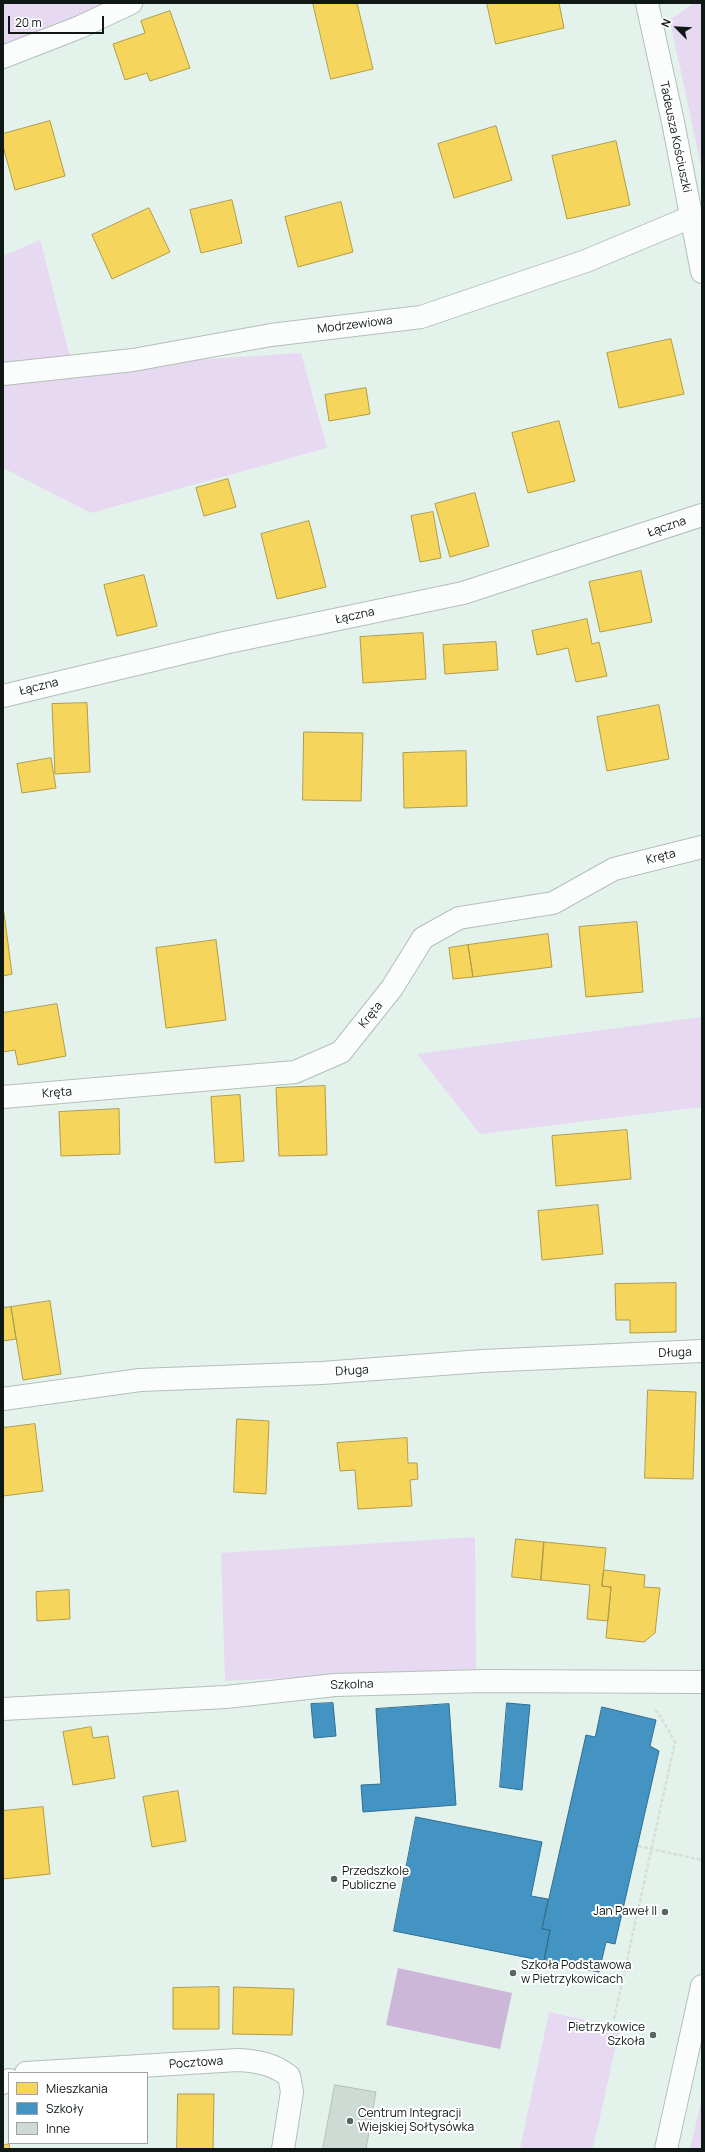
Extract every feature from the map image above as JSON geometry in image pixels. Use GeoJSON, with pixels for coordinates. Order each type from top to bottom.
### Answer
{"type":"FeatureCollection","features":[{"type":"Feature","properties":{"kind":"street"},"geometry":{"type":"LineString","coordinates":[[3,57],[80,27],[131,3]]}},
{"type":"Feature","properties":{"kind":"street","name":"Tadeusza Kościuszki"},"geometry":{"type":"LineString","coordinates":[[646,3],[702,272]]}},
{"type":"Feature","properties":{"kind":"street","name":"Modrzewiowa"},"geometry":{"type":"LineString","coordinates":[[3,374],[133,360],[271,335],[421,317],[586,261],[691,217]]}},
{"type":"Feature","properties":{"kind":"street","name":"Łączna"},"geometry":{"type":"LineString","coordinates":[[3,696],[224,643],[463,593],[702,515]]}},
{"type":"Feature","properties":{"kind":"street","name":"Kręta"},"geometry":{"type":"LineString","coordinates":[[3,1097],[295,1072],[341,1052],[392,988],[424,938],[459,918],[553,903],[614,869],[702,847]]}},
{"type":"Feature","properties":{"kind":"street","name":"Długa"},"geometry":{"type":"LineString","coordinates":[[3,1400],[140,1380],[322,1373],[482,1361],[702,1352]]}},
{"type":"Feature","properties":{"kind":"street","name":"Szkolna"},"geometry":{"type":"LineString","coordinates":[[3,1709],[226,1697],[335,1686],[484,1681],[702,1682]]}},
{"type":"Feature","properties":{"kind":"street"},"geometry":{"type":"LineString","coordinates":[[666,2149],[702,1986]]}},
{"type":"Feature","properties":{"kind":"street","name":"Pocztowa"},"geometry":{"type":"LineString","coordinates":[[42,2072],[238,2060],[258,2061],[278,2068],[289,2076],[292,2092],[283,2149]]}},
{"type":"Feature","properties":{"kind":"path"},"geometry":{"type":"LineString","coordinates":[[614,2019],[675,1742],[658,1712],[650,1710]]}},
{"type":"Feature","properties":{"kind":"path"},"geometry":{"type":"LineString","coordinates":[[638,1846],[702,1860]]}},
{"type":"Feature","properties":{"kind":"shaded area"},"geometry":{"type":"Polygon","coordinates":[[[3,3],[117,3],[3,50],[3,3]]]}},
{"type":"Feature","properties":{"kind":"shaded area"},"geometry":{"type":"Polygon","coordinates":[[[694,3],[702,3],[702,171],[670,20],[694,3]]]}},
{"type":"Feature","properties":{"kind":"shaded area"},"geometry":{"type":"Polygon","coordinates":[[[40,240],[70,357],[3,366],[3,256],[40,240]]]}},
{"type":"Feature","properties":{"kind":"shaded area"},"geometry":{"type":"Polygon","coordinates":[[[301,353],[327,448],[91,513],[3,468],[3,381],[162,362],[301,353]]]}},
{"type":"Feature","properties":{"kind":"shaded area"},"geometry":{"type":"Polygon","coordinates":[[[702,1017],[702,1107],[480,1134],[417,1054],[702,1017]]]}},
{"type":"Feature","properties":{"kind":"shaded area"},"geometry":{"type":"Polygon","coordinates":[[[475,1537],[476,1669],[225,1681],[221,1553],[475,1537]]]}},
{"type":"Feature","properties":{"kind":"shaded area"},"geometry":{"type":"Polygon","coordinates":[[[398,1968],[512,1993],[500,2049],[386,2025],[398,1968]]]}},
{"type":"Feature","properties":{"kind":"shaded area"},"geometry":{"type":"Polygon","coordinates":[[[549,2012],[620,2027],[593,2149],[520,2149],[549,2012]]]}},
{"type":"Feature","properties":{"kind":"shaded area"},"geometry":{"type":"Polygon","coordinates":[[[702,2097],[702,2149],[690,2149],[702,2097]]]}},
{"type":"Feature","properties":{"kind":"building: Mieszkania"},"geometry":{"type":"Polygon","coordinates":[[[313,3],[357,3],[373,69],[331,79],[313,3]]]}},
{"type":"Feature","properties":{"kind":"building: Mieszkania"},"geometry":{"type":"Polygon","coordinates":[[[487,3],[559,3],[564,28],[496,44],[487,3]]]}},
{"type":"Feature","properties":{"kind":"building: Mieszkania"},"geometry":{"type":"Polygon","coordinates":[[[170,11],[190,68],[150,81],[147,73],[125,80],[113,44],[145,33],[141,21],[170,11]]]}},
{"type":"Feature","properties":{"kind":"building: Mieszkania"},"geometry":{"type":"Polygon","coordinates":[[[50,121],[65,176],[15,190],[3,146],[3,134],[50,121]]]}},
{"type":"Feature","properties":{"kind":"building: Mieszkania"},"geometry":{"type":"Polygon","coordinates":[[[496,126],[512,180],[454,198],[438,144],[496,126]]]}},
{"type":"Feature","properties":{"kind":"building: Mieszkania"},"geometry":{"type":"Polygon","coordinates":[[[616,141],[630,205],[567,219],[552,156],[616,141]]]}},
{"type":"Feature","properties":{"kind":"building: Mieszkania"},"geometry":{"type":"Polygon","coordinates":[[[232,200],[242,243],[201,253],[190,210],[232,200]]]}},
{"type":"Feature","properties":{"kind":"building: Mieszkania"},"geometry":{"type":"Polygon","coordinates":[[[341,202],[353,252],[298,267],[285,217],[341,202]]]}},
{"type":"Feature","properties":{"kind":"building: Mieszkania"},"geometry":{"type":"Polygon","coordinates":[[[149,208],[170,252],[112,279],[92,235],[149,208]]]}},
{"type":"Feature","properties":{"kind":"building: Mieszkania"},"geometry":{"type":"Polygon","coordinates":[[[671,339],[684,394],[619,408],[607,353],[671,339]]]}},
{"type":"Feature","properties":{"kind":"building: Mieszkania"},"geometry":{"type":"Polygon","coordinates":[[[366,388],[370,414],[329,421],[325,395],[366,388]]]}},
{"type":"Feature","properties":{"kind":"building: Mieszkania"},"geometry":{"type":"Polygon","coordinates":[[[559,421],[575,481],[528,493],[512,433],[559,421]]]}},
{"type":"Feature","properties":{"kind":"building: Mieszkania"},"geometry":{"type":"Polygon","coordinates":[[[228,479],[236,507],[204,516],[196,488],[228,479]]]}},
{"type":"Feature","properties":{"kind":"building: Mieszkania"},"geometry":{"type":"Polygon","coordinates":[[[475,493],[489,546],[450,557],[435,504],[475,493]]]}},
{"type":"Feature","properties":{"kind":"building: Mieszkania"},"geometry":{"type":"Polygon","coordinates":[[[433,512],[441,558],[420,562],[411,516],[433,512]]]}},
{"type":"Feature","properties":{"kind":"building: Mieszkania"},"geometry":{"type":"Polygon","coordinates":[[[309,521],[326,587],[277,599],[261,534],[309,521]]]}},
{"type":"Feature","properties":{"kind":"building: Mieszkania"},"geometry":{"type":"Polygon","coordinates":[[[641,571],[652,622],[600,632],[589,582],[641,571]]]}},
{"type":"Feature","properties":{"kind":"building: Mieszkania"},"geometry":{"type":"Polygon","coordinates":[[[144,575],[157,626],[117,636],[104,585],[144,575]]]}},
{"type":"Feature","properties":{"kind":"building: Mieszkania"},"geometry":{"type":"Polygon","coordinates":[[[587,619],[592,644],[599,642],[607,676],[576,682],[568,648],[537,655],[532,631],[587,619]]]}},
{"type":"Feature","properties":{"kind":"building: Mieszkania"},"geometry":{"type":"Polygon","coordinates":[[[423,633],[426,679],[363,683],[360,637],[423,633]]]}},
{"type":"Feature","properties":{"kind":"building: Mieszkania"},"geometry":{"type":"Polygon","coordinates":[[[496,642],[498,670],[445,674],[443,645],[496,642]]]}},
{"type":"Feature","properties":{"kind":"building: Mieszkania"},"geometry":{"type":"Polygon","coordinates":[[[87,703],[90,772],[55,774],[52,704],[87,703]]]}},
{"type":"Feature","properties":{"kind":"building: Mieszkania"},"geometry":{"type":"Polygon","coordinates":[[[659,705],[669,759],[607,771],[597,717],[659,705]]]}},
{"type":"Feature","properties":{"kind":"building: Mieszkania"},"geometry":{"type":"Polygon","coordinates":[[[304,732],[363,733],[361,801],[303,800],[304,732]]]}},
{"type":"Feature","properties":{"kind":"building: Mieszkania"},"geometry":{"type":"Polygon","coordinates":[[[466,751],[467,806],[404,808],[403,753],[466,751]]]}},
{"type":"Feature","properties":{"kind":"building: Mieszkania"},"geometry":{"type":"Polygon","coordinates":[[[51,758],[56,788],[22,793],[17,764],[51,758]]]}},
{"type":"Feature","properties":{"kind":"building: Mieszkania"},"geometry":{"type":"Polygon","coordinates":[[[4,913],[12,974],[3,976],[3,914],[4,913]]]}},
{"type":"Feature","properties":{"kind":"building: Mieszkania"},"geometry":{"type":"Polygon","coordinates":[[[637,922],[643,992],[586,997],[579,927],[637,922]]]}},
{"type":"Feature","properties":{"kind":"building: Mieszkania"},"geometry":{"type":"Polygon","coordinates":[[[548,934],[552,967],[473,977],[468,945],[548,934]]]}},
{"type":"Feature","properties":{"kind":"building: Mieszkania"},"geometry":{"type":"Polygon","coordinates":[[[216,940],[226,1020],[166,1028],[156,948],[216,940]]]}},
{"type":"Feature","properties":{"kind":"building: Mieszkania"},"geometry":{"type":"Polygon","coordinates":[[[468,945],[473,977],[453,979],[449,948],[468,945]]]}},
{"type":"Feature","properties":{"kind":"building: Mieszkania"},"geometry":{"type":"Polygon","coordinates":[[[57,1004],[66,1056],[18,1065],[15,1050],[3,1052],[3,1013],[57,1004]]]}},
{"type":"Feature","properties":{"kind":"building: Mieszkania"},"geometry":{"type":"Polygon","coordinates":[[[325,1086],[327,1155],[279,1156],[276,1088],[325,1086]]]}},
{"type":"Feature","properties":{"kind":"building: Mieszkania"},"geometry":{"type":"Polygon","coordinates":[[[240,1095],[244,1161],[215,1163],[211,1097],[240,1095]]]}},
{"type":"Feature","properties":{"kind":"building: Mieszkania"},"geometry":{"type":"Polygon","coordinates":[[[119,1109],[120,1154],[61,1156],[59,1112],[119,1109]]]}},
{"type":"Feature","properties":{"kind":"building: Mieszkania"},"geometry":{"type":"Polygon","coordinates":[[[627,1130],[631,1179],[556,1186],[552,1136],[627,1130]]]}},
{"type":"Feature","properties":{"kind":"building: Mieszkania"},"geometry":{"type":"Polygon","coordinates":[[[598,1205],[603,1254],[542,1260],[538,1211],[598,1205]]]}},
{"type":"Feature","properties":{"kind":"building: Mieszkania"},"geometry":{"type":"Polygon","coordinates":[[[676,1283],[676,1332],[630,1333],[630,1320],[616,1320],[615,1284],[676,1283]]]}},
{"type":"Feature","properties":{"kind":"building: Mieszkania"},"geometry":{"type":"Polygon","coordinates":[[[50,1301],[61,1374],[23,1380],[11,1307],[50,1301]]]}},
{"type":"Feature","properties":{"kind":"building: Mieszkania"},"geometry":{"type":"Polygon","coordinates":[[[11,1307],[16,1339],[3,1341],[3,1308],[11,1307]]]}},
{"type":"Feature","properties":{"kind":"building: Mieszkania"},"geometry":{"type":"Polygon","coordinates":[[[648,1390],[696,1392],[693,1479],[645,1478],[648,1390]]]}},
{"type":"Feature","properties":{"kind":"building: Mieszkania"},"geometry":{"type":"Polygon","coordinates":[[[237,1419],[269,1421],[266,1494],[234,1492],[237,1419]]]}},
{"type":"Feature","properties":{"kind":"building: Mieszkania"},"geometry":{"type":"Polygon","coordinates":[[[35,1424],[43,1491],[3,1496],[3,1428],[35,1424]]]}},
{"type":"Feature","properties":{"kind":"building: Mieszkania"},"geometry":{"type":"Polygon","coordinates":[[[407,1438],[408,1463],[417,1463],[418,1479],[410,1480],[412,1506],[358,1509],[355,1470],[340,1471],[337,1443],[407,1438]]]}},
{"type":"Feature","properties":{"kind":"building: Mieszkania"},"geometry":{"type":"Polygon","coordinates":[[[516,1539],[544,1542],[541,1580],[512,1577],[516,1539]]]}},
{"type":"Feature","properties":{"kind":"building: Mieszkania"},"geometry":{"type":"Polygon","coordinates":[[[544,1542],[606,1548],[602,1586],[611,1587],[608,1621],[587,1619],[590,1585],[541,1580],[544,1542]]]}},
{"type":"Feature","properties":{"kind":"building: Mieszkania"},"geometry":{"type":"Polygon","coordinates":[[[604,1570],[645,1575],[644,1587],[660,1588],[655,1633],[644,1642],[606,1638],[611,1587],[602,1586],[604,1570]]]}},
{"type":"Feature","properties":{"kind":"building: Mieszkania"},"geometry":{"type":"Polygon","coordinates":[[[69,1590],[70,1619],[37,1621],[36,1592],[69,1590]]]}},
{"type":"Feature","properties":{"kind":"building: Mieszkania"},"geometry":{"type":"Polygon","coordinates":[[[91,1727],[93,1738],[108,1736],[115,1778],[73,1785],[63,1732],[91,1727]]]}},
{"type":"Feature","properties":{"kind":"building: Mieszkania"},"geometry":{"type":"Polygon","coordinates":[[[178,1791],[186,1841],[152,1847],[143,1797],[178,1791]]]}},
{"type":"Feature","properties":{"kind":"building: Mieszkania"},"geometry":{"type":"Polygon","coordinates":[[[43,1807],[50,1874],[3,1879],[3,1811],[43,1807]]]}},
{"type":"Feature","properties":{"kind":"building: Mieszkania"},"geometry":{"type":"Polygon","coordinates":[[[219,1987],[219,2029],[173,2029],[173,1988],[219,1987]]]}},
{"type":"Feature","properties":{"kind":"building: Mieszkania"},"geometry":{"type":"Polygon","coordinates":[[[234,1987],[294,1989],[292,2035],[233,2034],[234,1987]]]}},
{"type":"Feature","properties":{"kind":"building: Mieszkania"},"geometry":{"type":"Polygon","coordinates":[[[178,2094],[214,2094],[213,2149],[177,2149],[178,2094]]]}},
{"type":"Feature","properties":{"kind":"building: Mieszkania"},"geometry":{"type":"Polygon","coordinates":[[[9,2144],[10,2149],[3,2149],[3,2146],[9,2144]]]}},
{"type":"Feature","properties":{"kind":"building: Szkoły"},"geometry":{"type":"Polygon","coordinates":[[[333,1703],[336,1736],[314,1738],[311,1704],[333,1703]]]}},
{"type":"Feature","properties":{"kind":"building: Szkoły"},"geometry":{"type":"Polygon","coordinates":[[[507,1703],[530,1705],[522,1790],[500,1787],[507,1703]]]}},
{"type":"Feature","properties":{"kind":"building: Szkoły"},"geometry":{"type":"Polygon","coordinates":[[[449,1704],[456,1805],[363,1812],[361,1785],[381,1784],[376,1709],[449,1704]]]}},
{"type":"Feature","properties":{"kind":"building: Szkoły"},"geometry":{"type":"Polygon","coordinates":[[[602,1707],[656,1720],[650,1746],[659,1751],[615,1944],[606,1942],[599,1972],[544,1961],[550,1930],[542,1929],[586,1735],[595,1737],[602,1707]]]}},
{"type":"Feature","properties":{"kind":"building: Szkoły"},"geometry":{"type":"Polygon","coordinates":[[[416,1817],[542,1842],[531,1896],[548,1899],[542,1929],[550,1930],[544,1961],[394,1931],[416,1817]]]}},
{"type":"Feature","properties":{"kind":"building: Inne","name":"Centrum Integracji Wiejskiej Sołtysówka"},"geometry":{"type":"Polygon","coordinates":[[[335,2085],[376,2092],[366,2149],[323,2149],[335,2085]]]}},
{"type":"Feature","properties":{"kind":"place","name":"Przedszkole Publiczne"},"geometry":{"type":"Point","coordinates":[334,1879]}},
{"type":"Feature","properties":{"kind":"place","name":"Jan Paweł II"},"geometry":{"type":"Point","coordinates":[665,1912]}},
{"type":"Feature","properties":{"kind":"place","name":"Szkoła Podstawowa w Pietrzykowicach"},"geometry":{"type":"Point","coordinates":[513,1973]}},
{"type":"Feature","properties":{"kind":"place","name":"Pietrzykowice Szkoła"},"geometry":{"type":"Point","coordinates":[653,2035]}},
{"type":"Feature","properties":{"kind":"place","name":"Centrum Integracji Wiejskiej Sołtysówka"},"geometry":{"type":"Point","coordinates":[350,2121]}}]}
